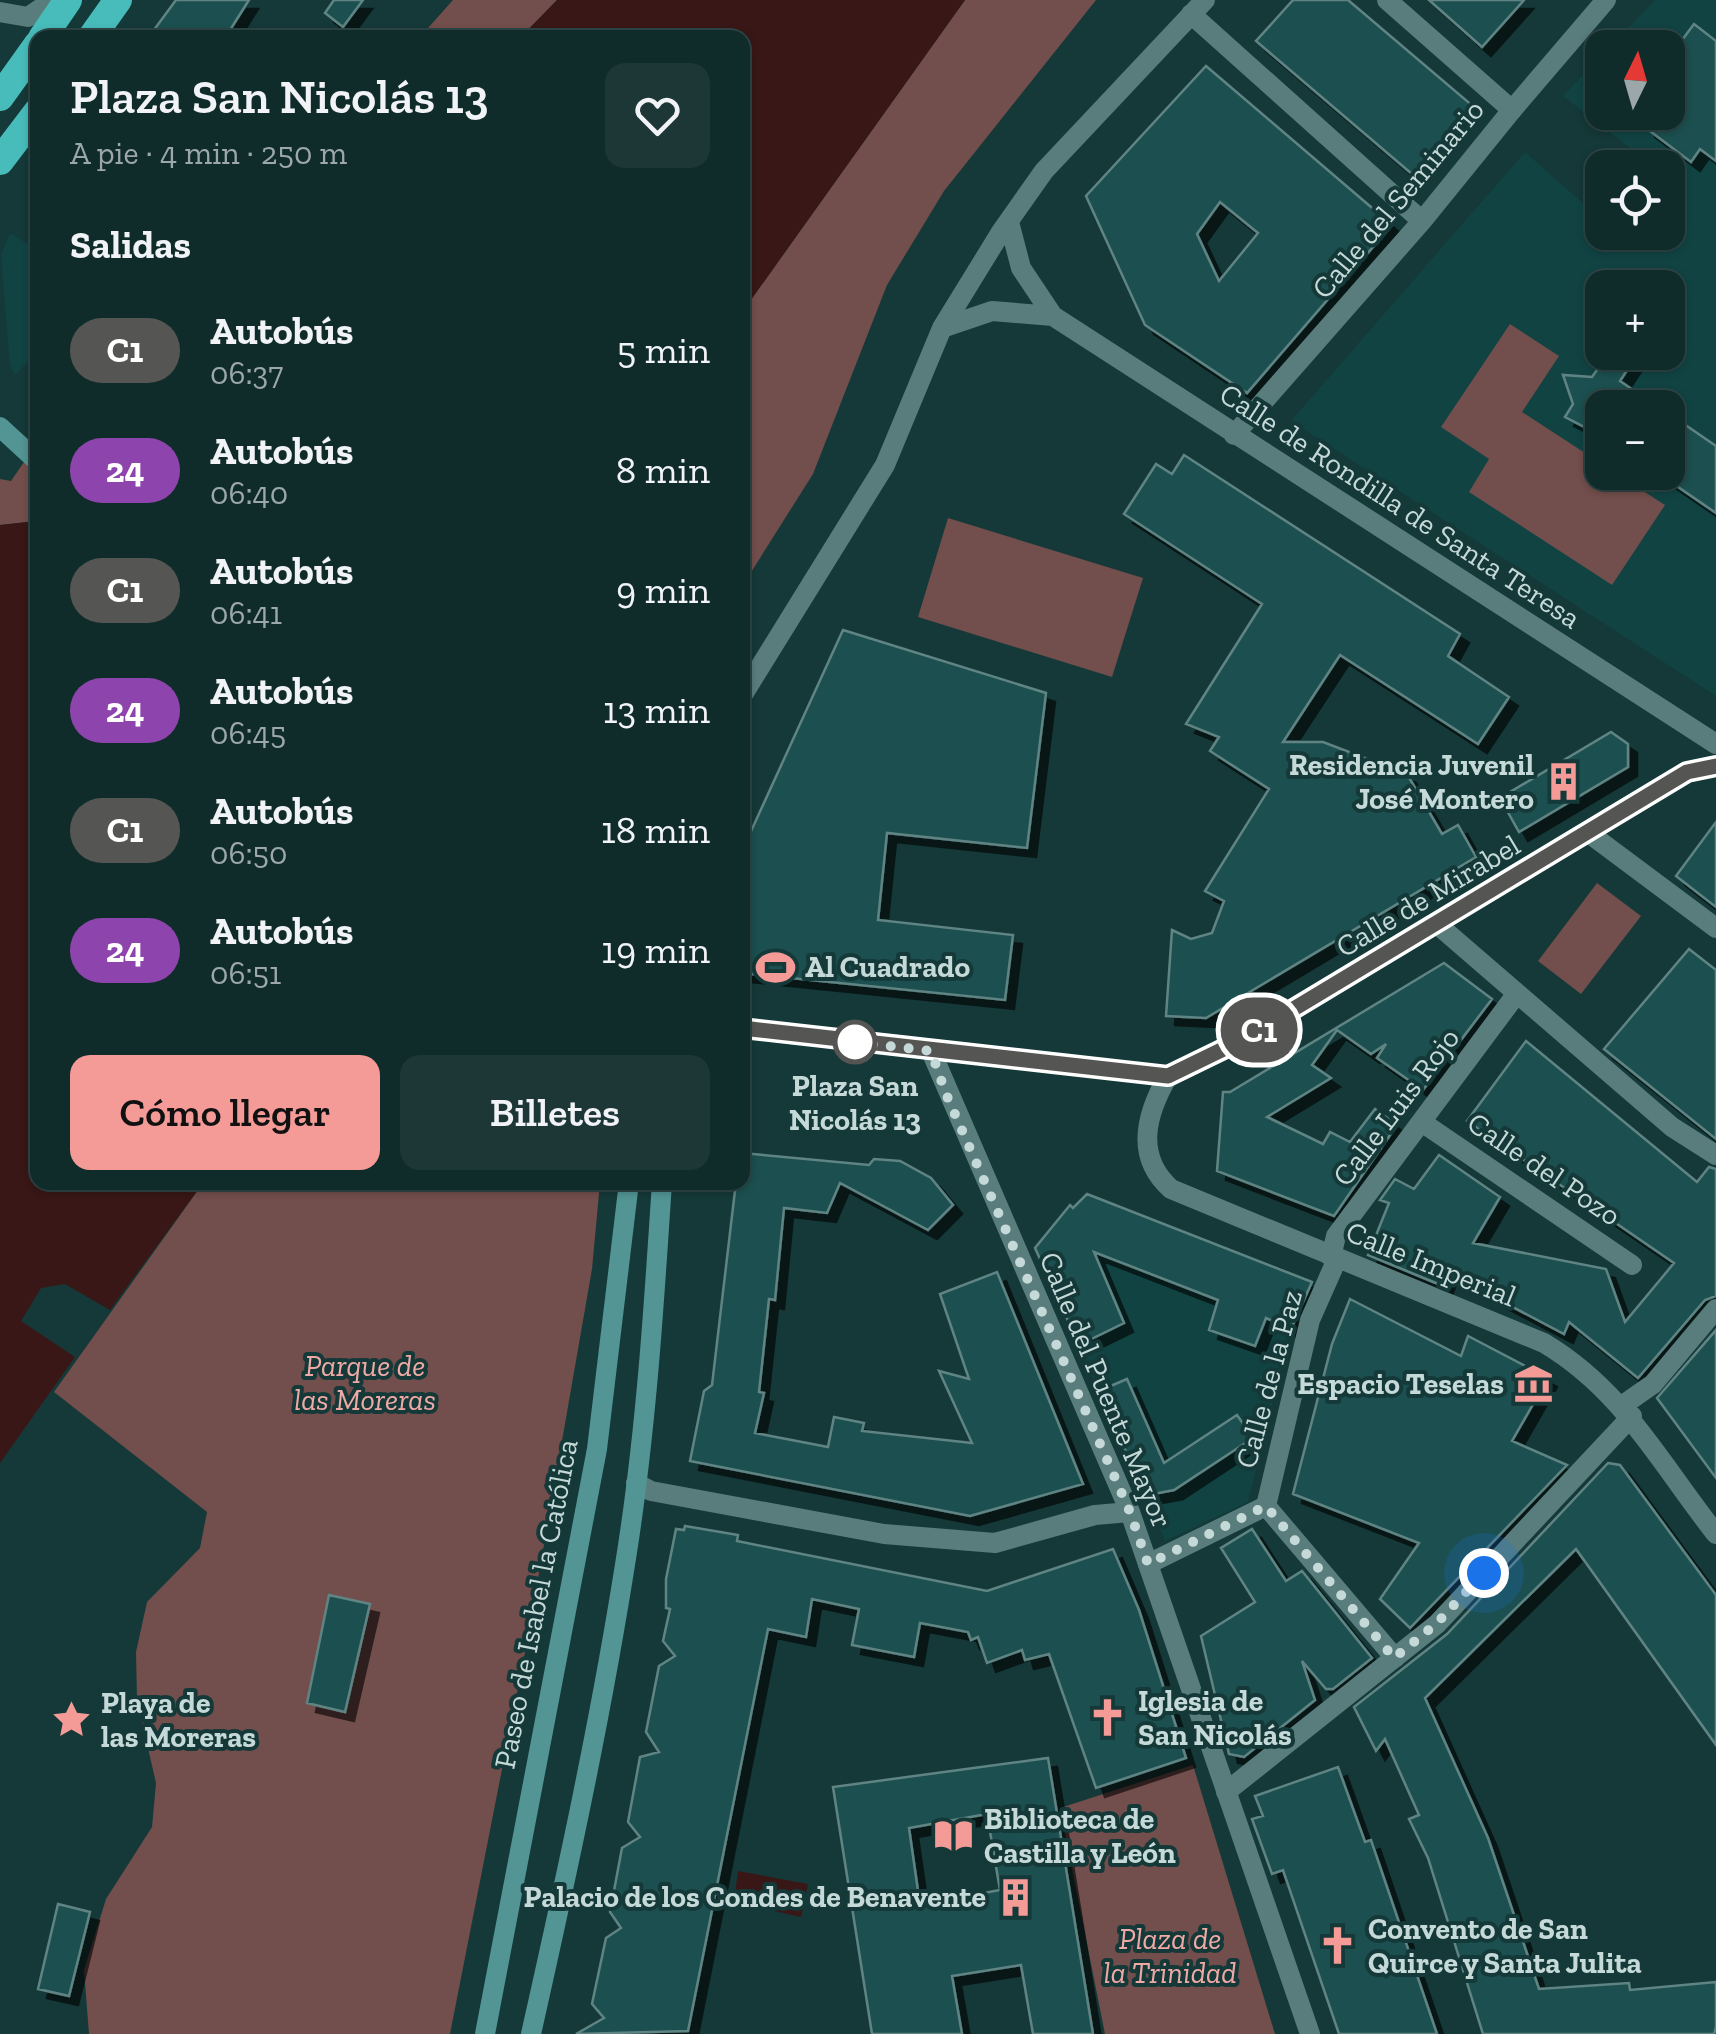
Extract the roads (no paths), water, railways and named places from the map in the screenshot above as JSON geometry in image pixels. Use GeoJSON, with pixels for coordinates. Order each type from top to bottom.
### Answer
{"type":"FeatureCollection","features":[{"type":"Feature","properties":{"kind":"highway"},"geometry":{"type":"LineString","coordinates":[[47,30],[68,0]]}},
{"type":"Feature","properties":{"kind":"highway"},"geometry":{"type":"LineString","coordinates":[[96,30],[118,0]]}},
{"type":"Feature","properties":{"kind":"highway"},"geometry":{"type":"LineString","coordinates":[[0,98],[30,55]]}},
{"type":"Feature","properties":{"kind":"highway"},"geometry":{"type":"LineString","coordinates":[[0,160],[30,121]]}},
{"type":"Feature","properties":{"kind":"main road"},"geometry":{"type":"LineString","coordinates":[[0,427],[30,455]]}},
{"type":"Feature","properties":{"kind":"main road","name":"Calle de Mirabel"},"geometry":{"type":"LineString","coordinates":[[1168,1076],[1242,1040],[1590,834],[1687,772],[1716,766]]}},
{"type":"Feature","properties":{"kind":"main road"},"geometry":{"type":"LineString","coordinates":[[750,1029],[1168,1076]]}},
{"type":"Feature","properties":{"kind":"main road","name":"Paseo de Isabel la Católica"},"geometry":{"type":"LineString","coordinates":[[484,2034],[597,1449],[627,1190]]}},
{"type":"Feature","properties":{"kind":"main road"},"geometry":{"type":"LineString","coordinates":[[532,2034],[563,1895],[627,1552],[661,1190]]}},
{"type":"Feature","properties":{"kind":"street"},"geometry":{"type":"LineString","coordinates":[[0,12],[28,16],[52,0]]}},
{"type":"Feature","properties":{"kind":"street"},"geometry":{"type":"LineString","coordinates":[[1387,0],[1512,110]]}},
{"type":"Feature","properties":{"kind":"street","name":"Calle del Seminario"},"geometry":{"type":"LineString","coordinates":[[1234,435],[1422,221],[1606,0]]}},
{"type":"Feature","properties":{"kind":"street"},"geometry":{"type":"LineString","coordinates":[[750,683],[886,466],[942,328],[1009,222],[1044,172],[1198,7],[1422,221]]}},
{"type":"Feature","properties":{"kind":"street","name":"Calle de Rondilla de Santa Teresa"},"geometry":{"type":"LineString","coordinates":[[1009,222],[1020,268],[1053,316],[1716,744]]}},
{"type":"Feature","properties":{"kind":"street","name":"Calle de Rondilla de Santa Teresa"},"geometry":{"type":"LineString","coordinates":[[942,328],[992,311],[1053,316]]}},
{"type":"Feature","properties":{"kind":"street"},"geometry":{"type":"LineString","coordinates":[[1590,834],[1716,928]]}},
{"type":"Feature","properties":{"kind":"street"},"geometry":{"type":"LineString","coordinates":[[1438,924],[1515,996],[1672,1127],[1716,1155]]}},
{"type":"Feature","properties":{"kind":"street","name":"Calle Luis Rojo"},"geometry":{"type":"LineString","coordinates":[[1334,1258],[1336,1236],[1515,996]]}},
{"type":"Feature","properties":{"kind":"street","name":"Calle del Puente Mayor"},"geometry":{"type":"LineString","coordinates":[[931,1051],[1044,1321],[1130,1512],[1226,1792]]}},
{"type":"Feature","properties":{"kind":"street","name":"Calle Imperial"},"geometry":{"type":"LineString","coordinates":[[1168,1076],[1146,1123],[1149,1158],[1158,1177],[1171,1188],[1544,1342],[1580,1364],[1628,1410],[1670,1475],[1716,1534]]}},
{"type":"Feature","properties":{"kind":"street","name":"Calle del Pozo"},"geometry":{"type":"LineString","coordinates":[[1423,1123],[1632,1265]]}},
{"type":"Feature","properties":{"kind":"street","name":"Calle de la Paz"},"geometry":{"type":"LineString","coordinates":[[1148,1564],[1266,1506],[1310,1320],[1334,1258]]}},
{"type":"Feature","properties":{"kind":"street"},"geometry":{"type":"LineString","coordinates":[[1310,2034],[1226,1792],[1436,1624],[1654,1384],[1716,1309]]}},
{"type":"Feature","properties":{"kind":"street"},"geometry":{"type":"LineString","coordinates":[[636,1482],[652,1491],[884,1534],[995,1543],[1095,1516],[1130,1512]]}},
{"type":"Feature","properties":{"kind":"street"},"geometry":{"type":"LineString","coordinates":[[1266,1506],[1394,1658]]}},
{"type":"Feature","properties":{"kind":"place","name":"Residencia Juvenil José Montero"},"geometry":{"type":"Point","coordinates":[1564,782]}},
{"type":"Feature","properties":{"kind":"place","name":"Al Cuadrado"},"geometry":{"type":"Point","coordinates":[775,967]}},
{"type":"Feature","properties":{"kind":"place","name":"Plaza San Nicolás 13"},"geometry":{"type":"Point","coordinates":[855,1042]}},
{"type":"Feature","properties":{"kind":"place","name":"Espacio Teselas"},"geometry":{"type":"Point","coordinates":[1534,1384]}},
{"type":"Feature","properties":{"kind":"place","name":"Iglesia de San Nicolás"},"geometry":{"type":"Point","coordinates":[1108,1718]}},
{"type":"Feature","properties":{"kind":"place","name":"Playa de las Moreras"},"geometry":{"type":"Point","coordinates":[71,1720]}},
{"type":"Feature","properties":{"kind":"place","name":"Biblioteca de Castilla y León"},"geometry":{"type":"Point","coordinates":[954,1836]}},
{"type":"Feature","properties":{"kind":"place","name":"Palacio de los Condes de Benavente"},"geometry":{"type":"Point","coordinates":[1016,1897]}},
{"type":"Feature","properties":{"kind":"place","name":"Convento de San Quirce y Santa Julita"},"geometry":{"type":"Point","coordinates":[1338,1946]}},
{"type":"Feature","properties":{"kind":"park label","name":"Parque de las Moreras"},"geometry":{"type":"Point","coordinates":[365,1383]}},
{"type":"Feature","properties":{"kind":"park label","name":"Plaza de la Trinidad"},"geometry":{"type":"Point","coordinates":[1170,1956]}}]}
